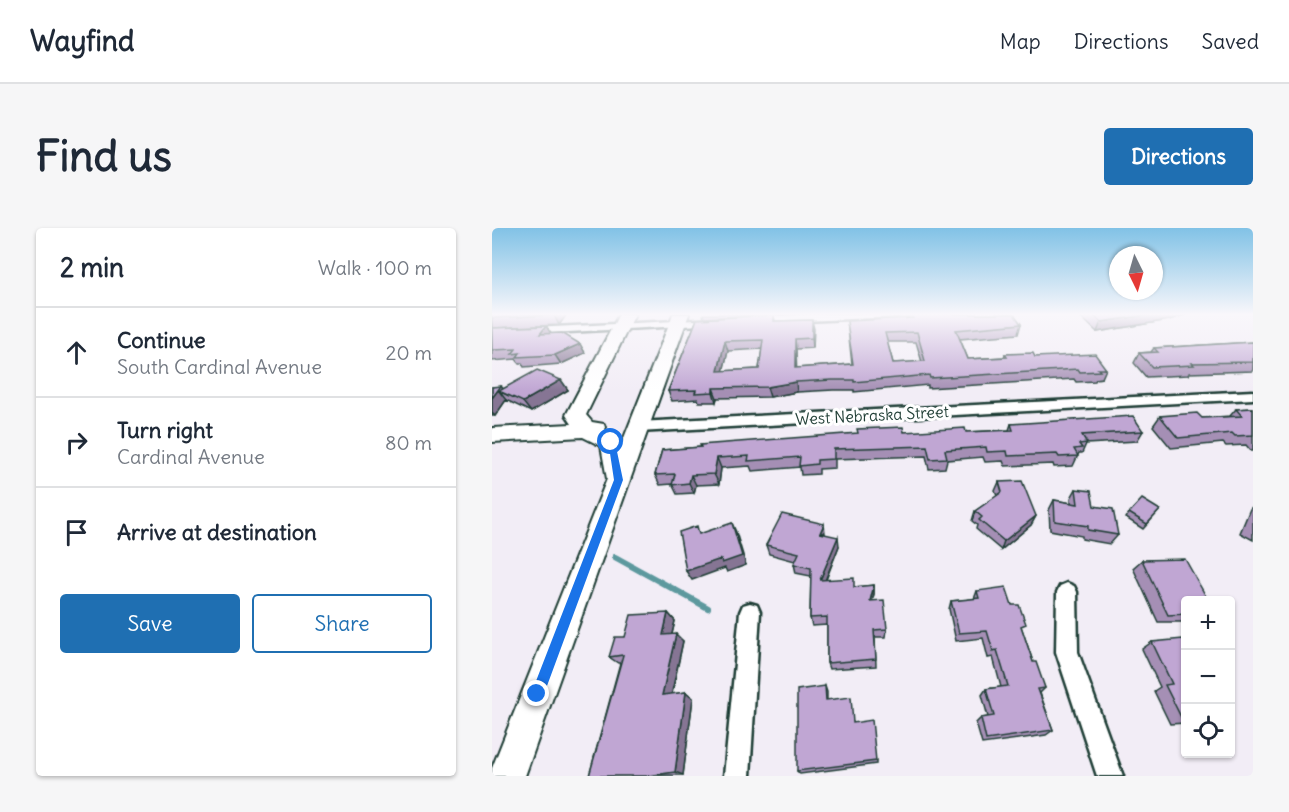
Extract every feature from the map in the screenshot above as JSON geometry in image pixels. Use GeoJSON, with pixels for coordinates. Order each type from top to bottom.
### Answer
{"type":"FeatureCollection","features":[{"type":"Feature","properties":{"kind":"main road"},"geometry":{"type":"LineString","coordinates":[[613,340],[576,414],[587,430],[611,442],[619,480]]}},
{"type":"Feature","properties":{"kind":"main road"},"geometry":{"type":"LineString","coordinates":[[507,776],[672,340]]}},
{"type":"Feature","properties":{"kind":"main road","name":"West Nebraska Street"},"geometry":{"type":"LineString","coordinates":[[492,435],[638,427]]}},
{"type":"Feature","properties":{"kind":"street","name":"West Nebraska Street"},"geometry":{"type":"LineString","coordinates":[[638,427],[1253,395]]}},
{"type":"Feature","properties":{"kind":"street"},"geometry":{"type":"LineString","coordinates":[[1067,592],[1067,652],[1110,776]]}},
{"type":"Feature","properties":{"kind":"street"},"geometry":{"type":"LineString","coordinates":[[737,776],[750,612]]}},
{"type":"Feature","properties":{"kind":"building"},"geometry":{"type":"Polygon","coordinates":[[[492,340],[573,340],[580,344],[555,355],[517,357],[520,353],[512,354],[516,349],[492,350],[492,340]]]}},
{"type":"Feature","properties":{"kind":"building"},"geometry":{"type":"Polygon","coordinates":[[[689,340],[795,340],[795,368],[853,364],[850,340],[887,340],[893,363],[925,361],[919,340],[960,340],[968,359],[1007,357],[1005,354],[1033,353],[1035,357],[1095,354],[1106,369],[930,378],[929,375],[854,382],[854,380],[832,380],[796,382],[767,387],[713,388],[713,392],[695,393],[696,390],[668,391],[689,340]],[[763,340],[725,341],[718,371],[759,369],[763,340]]]}},
{"type":"Feature","properties":{"kind":"building"},"geometry":{"type":"Polygon","coordinates":[[[1253,342],[1253,362],[1192,363],[1194,365],[1152,367],[1139,353],[1158,352],[1154,348],[1253,342]]]}},
{"type":"Feature","properties":{"kind":"building"},"geometry":{"type":"Polygon","coordinates":[[[537,370],[561,380],[523,402],[499,391],[537,370]]]}},
{"type":"Feature","properties":{"kind":"building"},"geometry":{"type":"Polygon","coordinates":[[[501,386],[492,398],[492,387],[501,386]]]}},
{"type":"Feature","properties":{"kind":"building"},"geometry":{"type":"Polygon","coordinates":[[[1253,408],[1253,435],[1235,436],[1232,433],[1178,438],[1160,416],[1197,413],[1202,418],[1242,416],[1236,409],[1253,408]]]}},
{"type":"Feature","properties":{"kind":"building"},"geometry":{"type":"Polygon","coordinates":[[[1133,416],[1143,431],[1082,435],[1087,443],[1079,444],[1082,448],[1074,449],[1078,456],[1059,457],[1057,454],[1008,456],[1007,451],[987,452],[986,447],[945,450],[947,458],[930,459],[927,446],[834,449],[834,459],[817,460],[817,464],[799,466],[800,457],[748,461],[749,456],[717,458],[714,474],[691,475],[689,483],[672,485],[675,474],[655,475],[662,450],[701,447],[700,445],[858,433],[857,429],[903,427],[904,432],[965,428],[966,432],[1013,430],[1011,424],[1133,416]]]}},
{"type":"Feature","properties":{"kind":"building"},"geometry":{"type":"Polygon","coordinates":[[[1022,481],[1036,516],[1004,541],[979,520],[982,517],[975,511],[1002,492],[999,482],[1022,481]]]}},
{"type":"Feature","properties":{"kind":"building"},"geometry":{"type":"Polygon","coordinates":[[[1076,489],[1091,491],[1094,506],[1113,509],[1118,535],[1088,530],[1088,526],[1055,521],[1054,500],[1078,504],[1076,489]]]}},
{"type":"Feature","properties":{"kind":"building"},"geometry":{"type":"Polygon","coordinates":[[[1142,499],[1160,510],[1147,524],[1129,513],[1142,499]]]}},
{"type":"Feature","properties":{"kind":"building"},"geometry":{"type":"Polygon","coordinates":[[[782,514],[824,524],[820,533],[838,537],[820,580],[854,578],[854,587],[874,585],[870,601],[884,600],[887,629],[874,630],[876,659],[827,663],[827,617],[810,618],[811,568],[794,564],[799,553],[766,545],[782,514]]]}},
{"type":"Feature","properties":{"kind":"building"},"geometry":{"type":"Polygon","coordinates":[[[732,523],[742,556],[722,563],[721,559],[686,571],[679,532],[697,526],[699,534],[732,523]]]}},
{"type":"Feature","properties":{"kind":"building"},"geometry":{"type":"Polygon","coordinates":[[[1185,559],[1206,596],[1181,596],[1181,614],[1168,615],[1142,560],[1185,559]]]}},
{"type":"Feature","properties":{"kind":"building"},"geometry":{"type":"Polygon","coordinates":[[[1006,587],[1012,605],[1019,605],[1026,624],[1021,626],[1033,662],[1036,662],[1045,688],[1038,689],[1053,730],[986,740],[981,718],[994,716],[986,689],[1008,686],[997,650],[993,651],[987,631],[959,633],[951,601],[979,598],[977,591],[1006,587]]]}},
{"type":"Feature","properties":{"kind":"building"},"geometry":{"type":"Polygon","coordinates":[[[668,613],[663,635],[676,634],[662,695],[686,692],[675,772],[647,776],[589,776],[623,655],[609,657],[615,637],[625,637],[631,615],[668,613]]]}},
{"type":"Feature","properties":{"kind":"building"},"geometry":{"type":"Polygon","coordinates":[[[1181,639],[1181,717],[1165,685],[1172,684],[1152,642],[1181,639]]]}},
{"type":"Feature","properties":{"kind":"building"},"geometry":{"type":"Polygon","coordinates":[[[825,686],[826,700],[851,697],[853,723],[872,720],[876,761],[797,771],[797,690],[825,686]]]}},
{"type":"Feature","properties":{"kind":"waterway"},"geometry":{"type":"LineString","coordinates":[[615,557],[708,608]]}},
{"type":"Feature","properties":{"kind":"route"},"geometry":{"type":"LineString","coordinates":[[537,694],[619,480],[611,442]]}}]}
